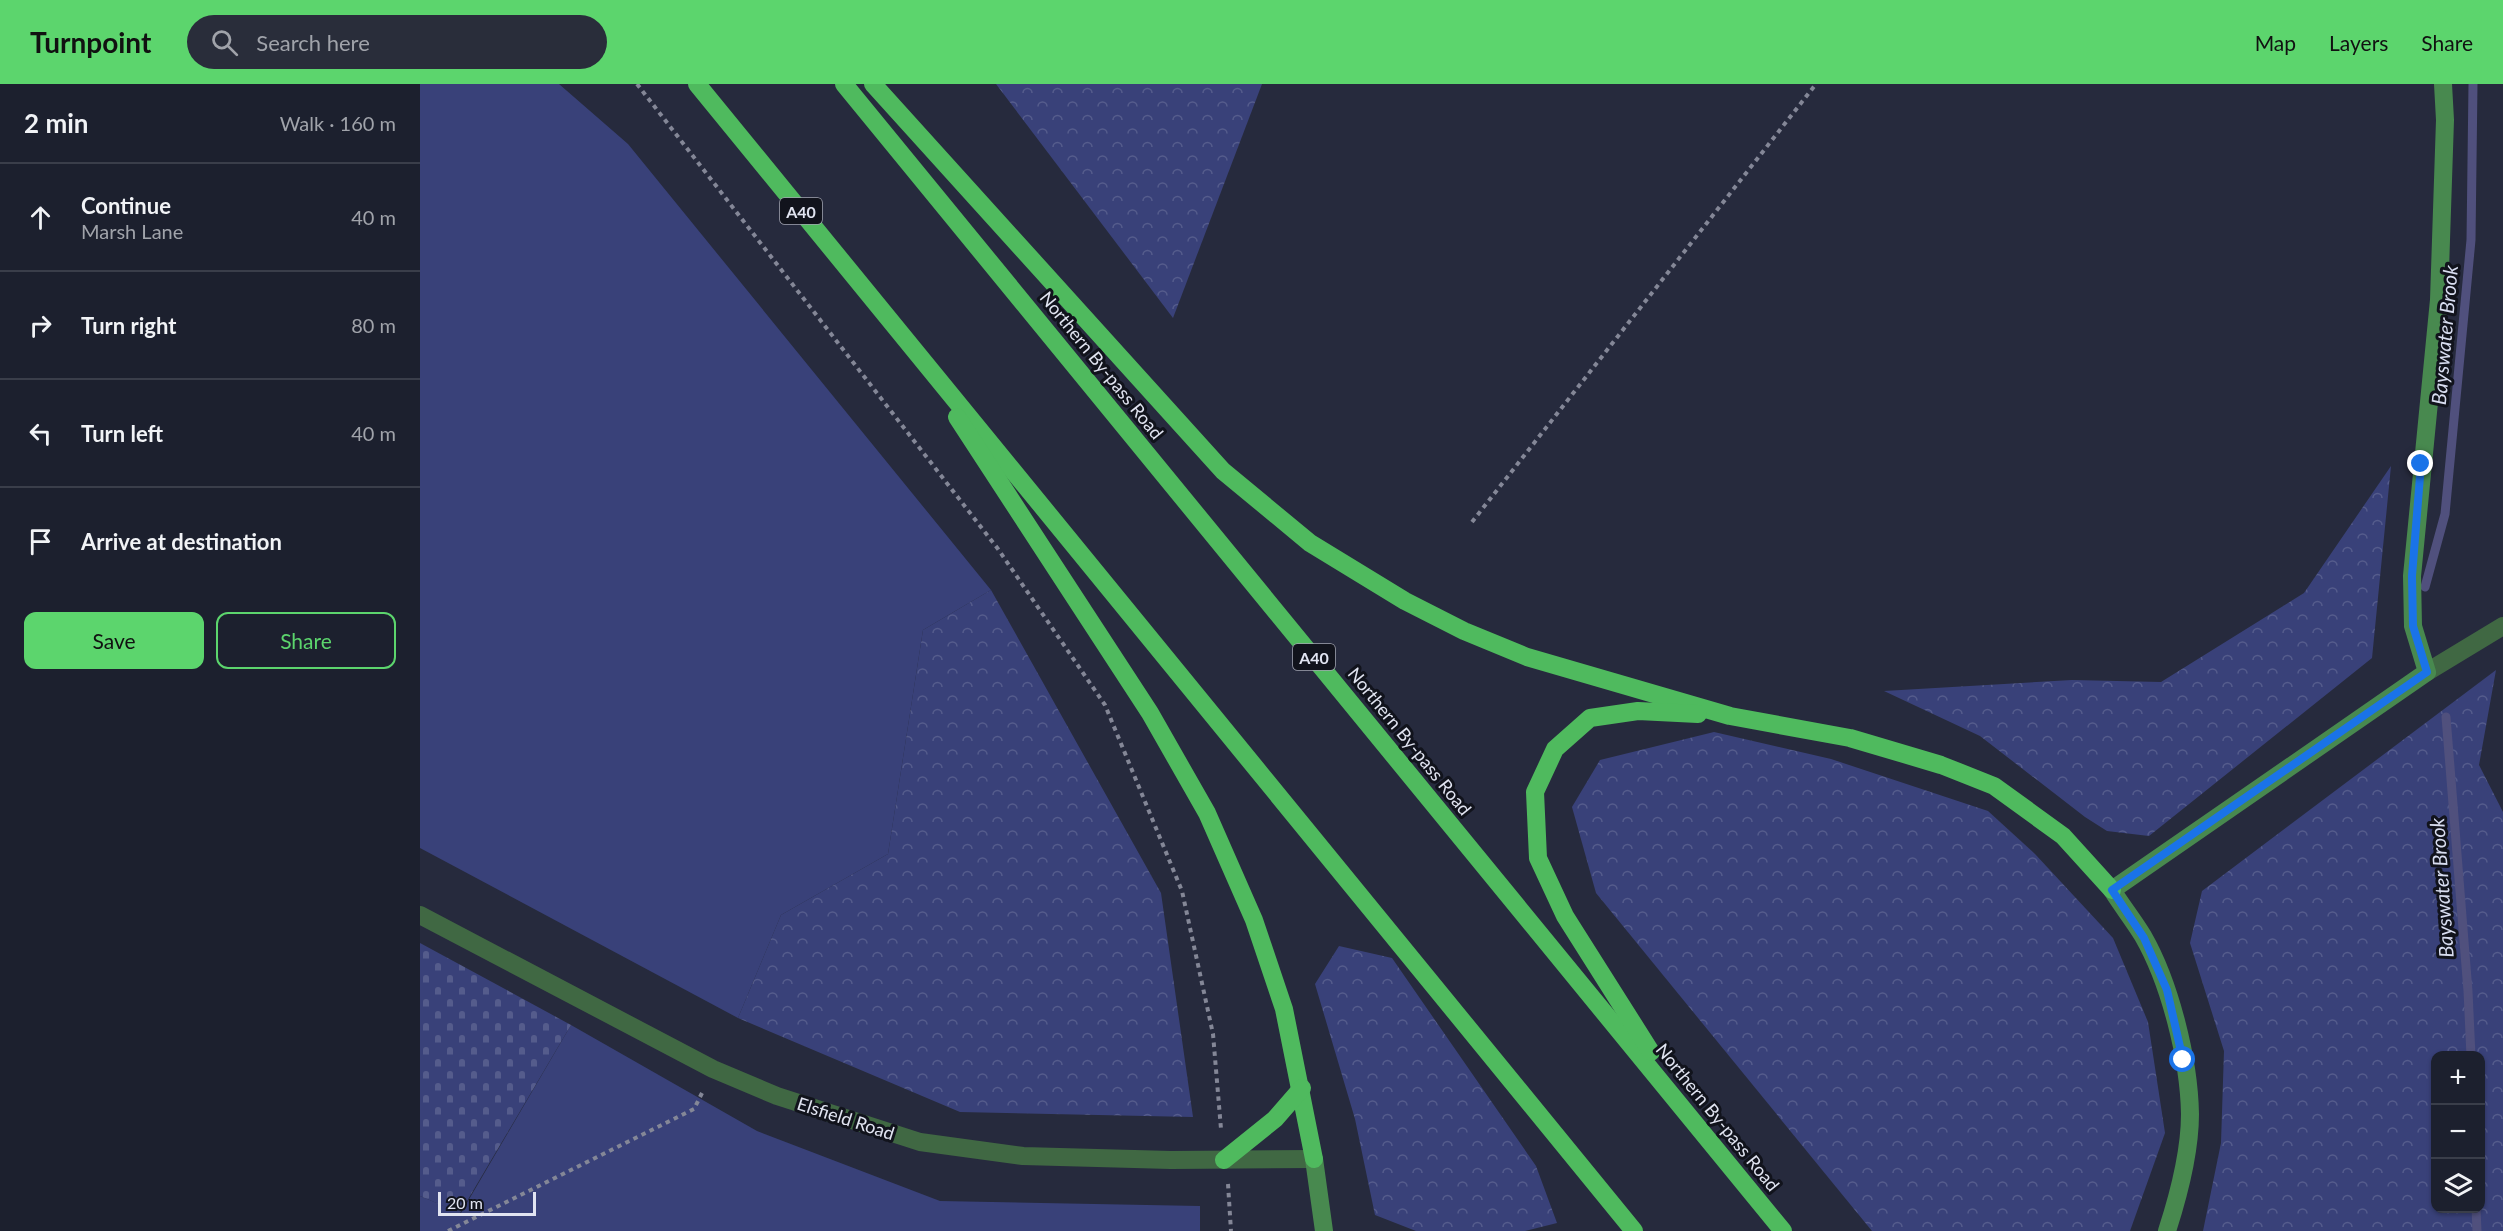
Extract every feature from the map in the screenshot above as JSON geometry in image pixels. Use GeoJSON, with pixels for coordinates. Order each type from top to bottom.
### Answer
{"type":"FeatureCollection","features":[{"type":"Feature","properties":{"kind":"highway","name":"A40"},"geometry":{"type":"LineString","coordinates":[[697,84],[1634,1231]]}},
{"type":"Feature","properties":{"kind":"highway","name":"Northern By-pass Road"},"geometry":{"type":"LineString","coordinates":[[844,84],[1783,1231]]}},
{"type":"Feature","properties":{"kind":"highway"},"geometry":{"type":"LineString","coordinates":[[873,84],[1223,471],[1310,543],[1405,601],[1464,631],[1527,657],[1730,716],[1850,738],[1941,765],[1994,786],[2063,836],[2112,890]]}},
{"type":"Feature","properties":{"kind":"highway"},"geometry":{"type":"LineString","coordinates":[[906,339],[1150,713],[1207,813],[1257,931],[1284,1009],[1302,1088],[1314,1159]]}},
{"type":"Feature","properties":{"kind":"highway"},"geometry":{"type":"LineString","coordinates":[[1694,1120],[1564,916],[1538,858],[1535,792],[1555,749],[1590,718],[1638,711],[1730,716]]}},
{"type":"Feature","properties":{"kind":"highway"},"geometry":{"type":"LineString","coordinates":[[1224,1160],[1275,1119],[1302,1088]]}},
{"type":"Feature","properties":{"kind":"street"},"geometry":{"type":"LineString","coordinates":[[2427,672],[2413,626],[2412,576],[2439,300],[2445,120],[2443,84]]}},
{"type":"Feature","properties":{"kind":"street"},"geometry":{"type":"LineString","coordinates":[[2167,1231],[2181,1185],[2190,1114],[2183,1060],[2167,990],[2144,938],[2112,890],[2427,672],[2503,626]]}},
{"type":"Feature","properties":{"kind":"street","name":"Elsfield Road"},"geometry":{"type":"LineString","coordinates":[[420,915],[713,1069],[777,1096],[921,1142],[1023,1156],[1224,1160],[1314,1159]]}},
{"type":"Feature","properties":{"kind":"street"},"geometry":{"type":"LineString","coordinates":[[1314,1159],[1324,1231]]}},
{"type":"Feature","properties":{"kind":"path"},"geometry":{"type":"LineString","coordinates":[[637,84],[998,549],[1105,705],[1182,891],[1213,1034],[1221,1135]]}},
{"type":"Feature","properties":{"kind":"path"},"geometry":{"type":"LineString","coordinates":[[1472,522],[1816,84]]}},
{"type":"Feature","properties":{"kind":"path"},"geometry":{"type":"LineString","coordinates":[[448,1231],[694,1109],[713,1069]]}},
{"type":"Feature","properties":{"kind":"path"},"geometry":{"type":"LineString","coordinates":[[1228,1182],[1231,1231]]}},
{"type":"Feature","properties":{"kind":"green space"},"geometry":{"type":"Polygon","coordinates":[[[420,84],[559,84],[628,144],[991,590],[923,630],[888,854],[781,915],[738,1018],[420,848],[420,84]]]}},
{"type":"Feature","properties":{"kind":"green space"},"geometry":{"type":"Polygon","coordinates":[[[996,84],[1262,84],[1173,318],[996,84]]]}},
{"type":"Feature","properties":{"kind":"green space"},"geometry":{"type":"Polygon","coordinates":[[[2391,466],[2372,658],[2149,836],[2107,831],[2085,817],[1980,736],[1884,691],[2072,680],[2161,682],[2304,593],[2391,466]]]}},
{"type":"Feature","properties":{"kind":"green space"},"geometry":{"type":"Polygon","coordinates":[[[991,590],[1161,893],[1193,1117],[960,1112],[738,1018],[781,915],[888,854],[923,630],[991,590]]]}},
{"type":"Feature","properties":{"kind":"green space"},"geometry":{"type":"Polygon","coordinates":[[[2496,670],[2479,765],[2503,812],[2503,1231],[2203,1231],[2221,1143],[2224,1051],[2190,943],[2202,891],[2496,670]]]}},
{"type":"Feature","properties":{"kind":"green space"},"geometry":{"type":"Polygon","coordinates":[[[1714,732],[1831,759],[1988,811],[2035,854],[2113,938],[2148,1022],[2165,1133],[2130,1231],[1872,1231],[1596,893],[1572,807],[1600,760],[1714,732]]]}},
{"type":"Feature","properties":{"kind":"green space"},"geometry":{"type":"Polygon","coordinates":[[[420,943],[571,1025],[460,1213],[420,1196],[420,943]]]}},
{"type":"Feature","properties":{"kind":"green space"},"geometry":{"type":"Polygon","coordinates":[[[1339,946],[1392,958],[1536,1166],[1557,1223],[1525,1231],[1416,1231],[1375,1215],[1355,1119],[1315,984],[1339,946]]]}},
{"type":"Feature","properties":{"kind":"green space"},"geometry":{"type":"Polygon","coordinates":[[[571,1025],[757,1131],[940,1201],[1200,1206],[1200,1231],[420,1231],[420,1196],[461,1213],[571,1025]]]}},
{"type":"Feature","properties":{"kind":"waterway","name":"Bayswater Brook"},"geometry":{"type":"LineString","coordinates":[[2425,587],[2445,514],[2471,240],[2473,84]]}},
{"type":"Feature","properties":{"kind":"waterway","name":"Bayswater Brook"},"geometry":{"type":"LineString","coordinates":[[2446,717],[2471,1051]]}},
{"type":"Feature","properties":{"kind":"waterway","name":"Bayswater Brook"},"geometry":{"type":"LineString","coordinates":[[2476,1213],[2477,1231]]}},
{"type":"Feature","properties":{"kind":"route"},"geometry":{"type":"LineString","coordinates":[[2183,1060],[2167,990],[2144,938],[2112,890],[2427,672],[2413,626],[2412,576],[2421,464]]}}]}
